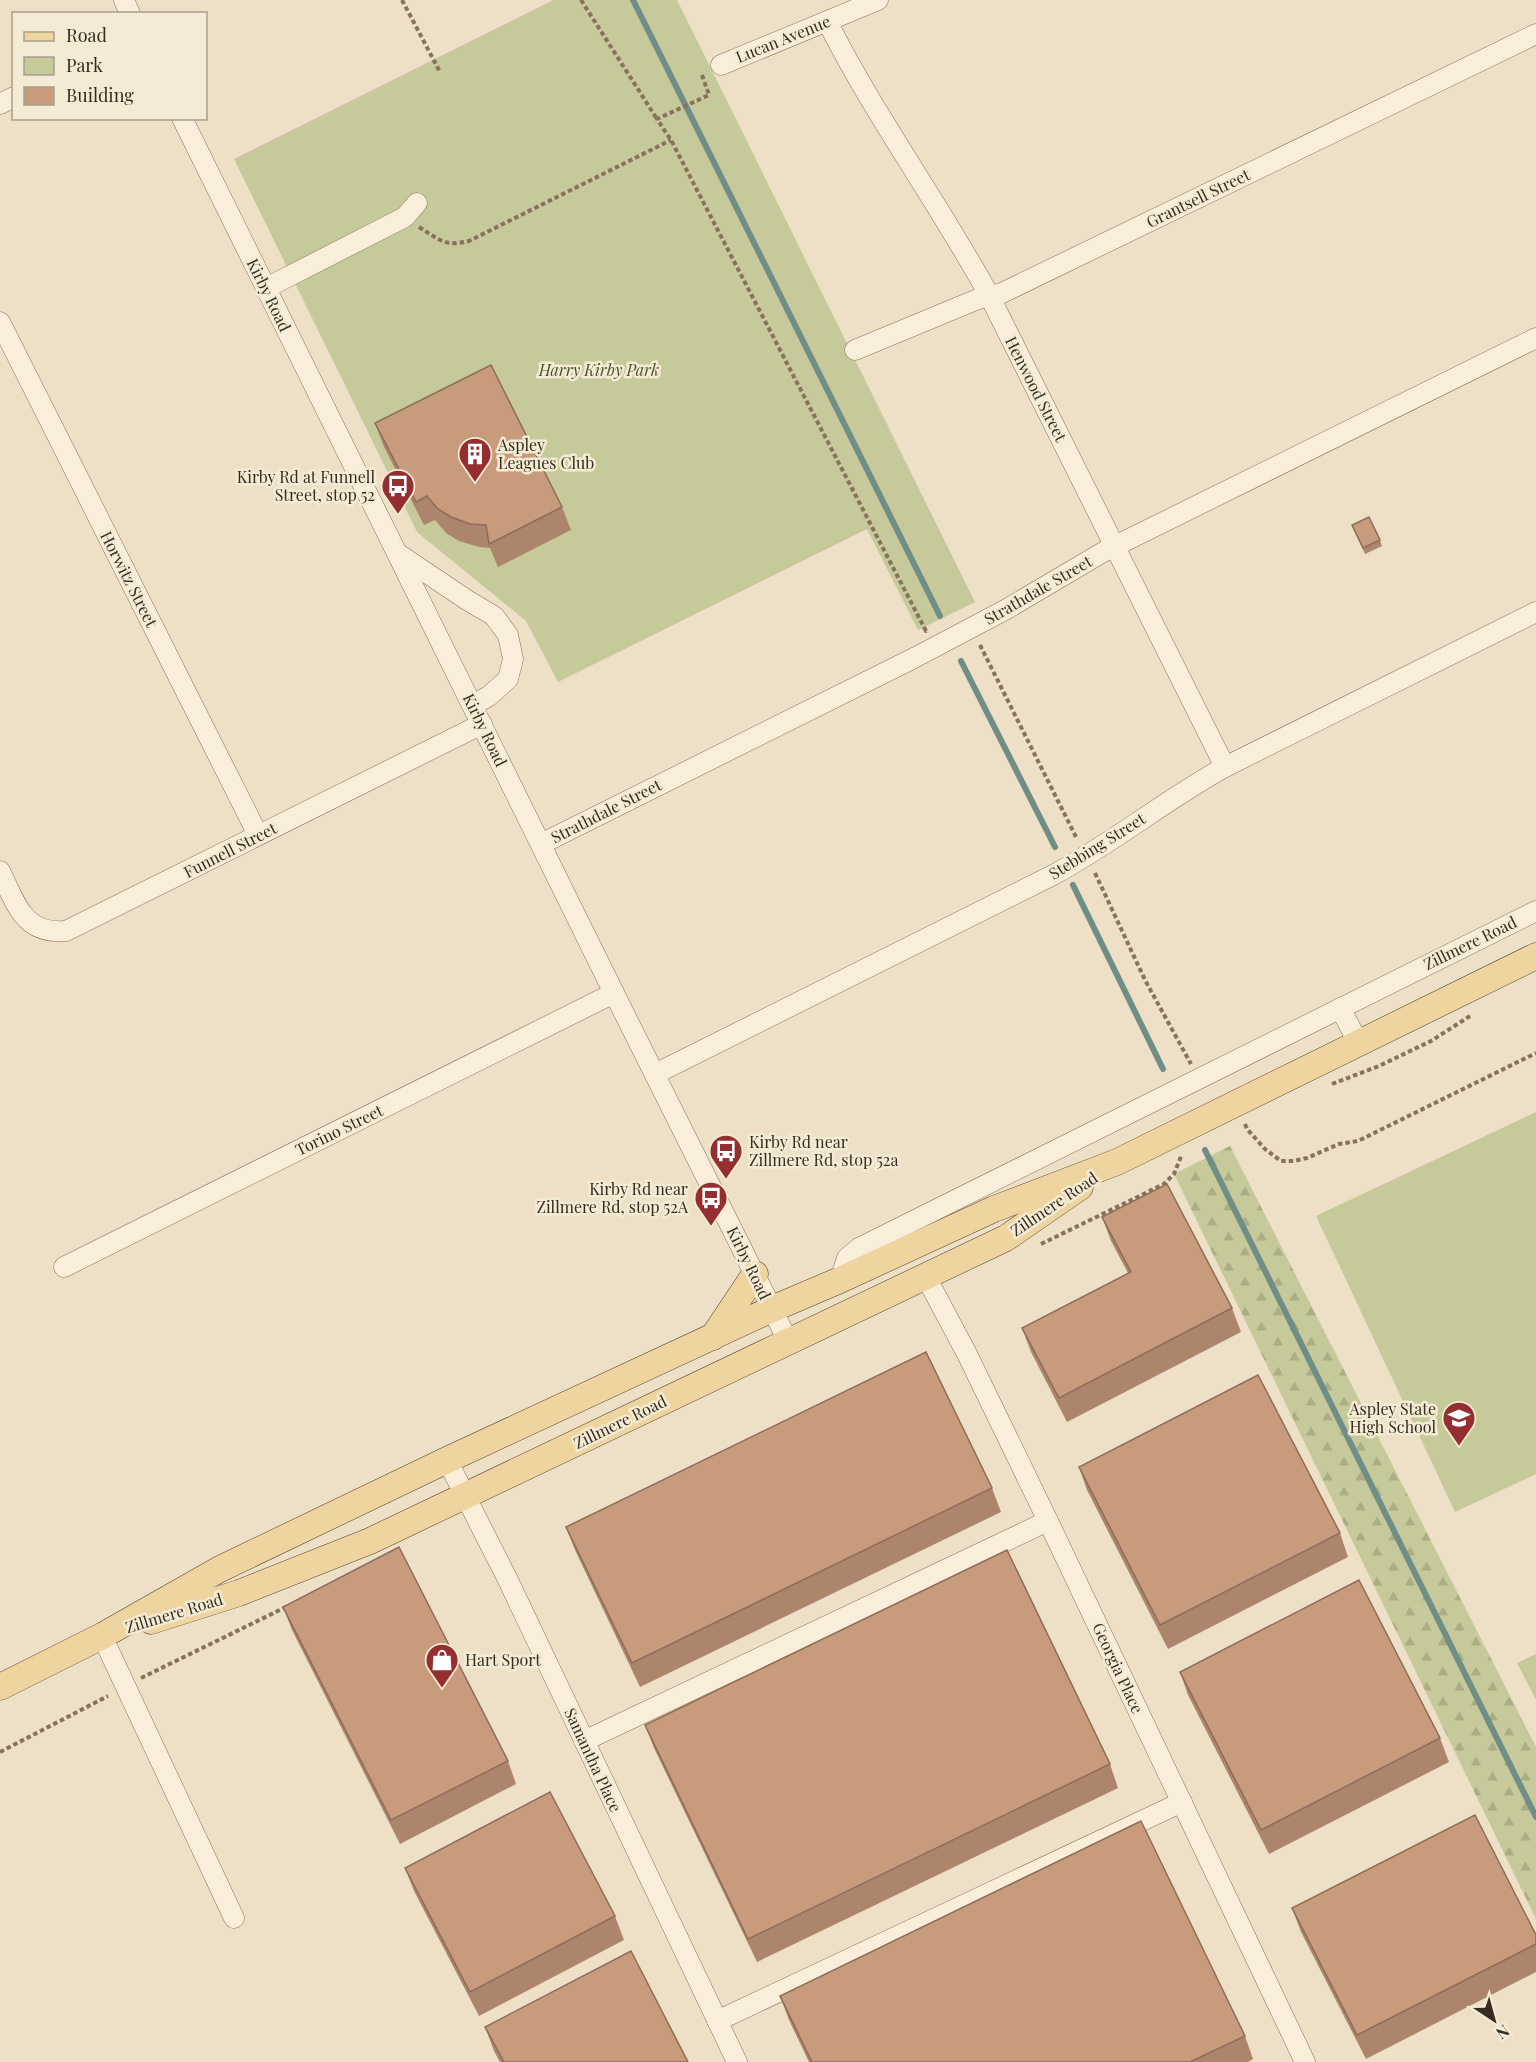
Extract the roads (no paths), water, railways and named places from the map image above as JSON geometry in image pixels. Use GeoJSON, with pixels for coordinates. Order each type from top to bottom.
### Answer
{"type":"FeatureCollection","features":[{"type":"Feature","properties":{"kind":"main road","name":"Zillmere Road"},"geometry":{"type":"LineString","coordinates":[[0,1687],[102,1636],[220,1569],[447,1460],[994,1209],[1117,1162],[1536,956]]}},
{"type":"Feature","properties":{"kind":"main road","name":"Zillmere Road"},"geometry":{"type":"LineString","coordinates":[[102,1636],[239,1593],[370,1541],[1006,1238],[1117,1162]]}},
{"type":"Feature","properties":{"kind":"main road"},"geometry":{"type":"LineString","coordinates":[[713,1337],[755,1274]]}},
{"type":"Feature","properties":{"kind":"street","name":"Lucan Avenue"},"geometry":{"type":"LineString","coordinates":[[721,65],[878,0]]}},
{"type":"Feature","properties":{"kind":"street","name":"Henwood Street"},"geometry":{"type":"LineString","coordinates":[[827,21],[886,127],[958,241],[990,297],[1225,768]]}},
{"type":"Feature","properties":{"kind":"street","name":"Grantsell Street"},"geometry":{"type":"LineString","coordinates":[[855,350],[978,299],[1002,293],[1536,34]]}},
{"type":"Feature","properties":{"kind":"street","name":"Kirby Road"},"geometry":{"type":"LineString","coordinates":[[183,120],[788,1341]]}},
{"type":"Feature","properties":{"kind":"street"},"geometry":{"type":"LineString","coordinates":[[266,288],[411,210]]}},
{"type":"Feature","properties":{"kind":"street","name":"Horwitz Street"},"geometry":{"type":"LineString","coordinates":[[0,322],[258,835]]}},
{"type":"Feature","properties":{"kind":"street","name":"Strathdale Street"},"geometry":{"type":"LineString","coordinates":[[541,844],[972,628],[1115,547],[1536,338]]}},
{"type":"Feature","properties":{"kind":"street"},"geometry":{"type":"LineString","coordinates":[[397,553],[494,616],[508,635],[513,659],[508,679],[489,696],[473,705]]}},
{"type":"Feature","properties":{"kind":"street","name":"Stebbing Street"},"geometry":{"type":"LineString","coordinates":[[655,1074],[1087,857],[1186,789],[1536,612]]}},
{"type":"Feature","properties":{"kind":"street","name":"Funnell Street"},"geometry":{"type":"LineString","coordinates":[[0,871],[29,923],[45,931],[66,930],[482,724]]}},
{"type":"Feature","properties":{"kind":"street","name":"Zillmere Road"},"geometry":{"type":"LineString","coordinates":[[840,1280],[847,1258],[859,1248],[1536,911]]}},
{"type":"Feature","properties":{"kind":"street","name":"Torino Street"},"geometry":{"type":"LineString","coordinates":[[64,1267],[614,993]]}},
{"type":"Feature","properties":{"kind":"street"},"geometry":{"type":"LineString","coordinates":[[1340,1008],[1359,1044]]}},
{"type":"Feature","properties":{"kind":"street","name":"Georgia Place"},"geometry":{"type":"LineString","coordinates":[[926,1277],[967,1354],[1048,1521],[1305,2062]]}},
{"type":"Feature","properties":{"kind":"street","name":"Samantha Place"},"geometry":{"type":"LineString","coordinates":[[447,1460],[507,1578],[737,2062]]}},
{"type":"Feature","properties":{"kind":"street"},"geometry":{"type":"LineString","coordinates":[[584,1741],[1048,1521]]}},
{"type":"Feature","properties":{"kind":"street"},"geometry":{"type":"LineString","coordinates":[[102,1636],[234,1918]]}},
{"type":"Feature","properties":{"kind":"street"},"geometry":{"type":"LineString","coordinates":[[717,2021],[1182,1802]]}},
{"type":"Feature","properties":{"kind":"waterway"},"geometry":{"type":"LineString","coordinates":[[633,0],[940,616]]}},
{"type":"Feature","properties":{"kind":"waterway"},"geometry":{"type":"LineString","coordinates":[[961,661],[1055,847]]}},
{"type":"Feature","properties":{"kind":"waterway"},"geometry":{"type":"LineString","coordinates":[[1073,885],[1163,1069]]}},
{"type":"Feature","properties":{"kind":"waterway"},"geometry":{"type":"LineString","coordinates":[[1205,1150],[1536,1817]]}},
{"type":"Feature","properties":{"kind":"place","name":"Aspley Leagues Club"},"geometry":{"type":"Point","coordinates":[475,483]}},
{"type":"Feature","properties":{"kind":"place","name":"Kirby Rd at Funnell Street, stop 52"},"geometry":{"type":"Point","coordinates":[398,515]}},
{"type":"Feature","properties":{"kind":"place","name":"Kirby Rd near Zillmere Rd, stop 52a"},"geometry":{"type":"Point","coordinates":[726,1180]}},
{"type":"Feature","properties":{"kind":"place","name":"Kirby Rd near Zillmere Rd, stop 52A"},"geometry":{"type":"Point","coordinates":[711,1227]}},
{"type":"Feature","properties":{"kind":"place","name":"Aspley State High School"},"geometry":{"type":"Point","coordinates":[1459,1447]}},
{"type":"Feature","properties":{"kind":"place","name":"Hart Sport"},"geometry":{"type":"Point","coordinates":[442,1689]}},
{"type":"Feature","properties":{"kind":"park label","name":"Harry Kirby Park"},"geometry":{"type":"Point","coordinates":[599,370]}}]}
